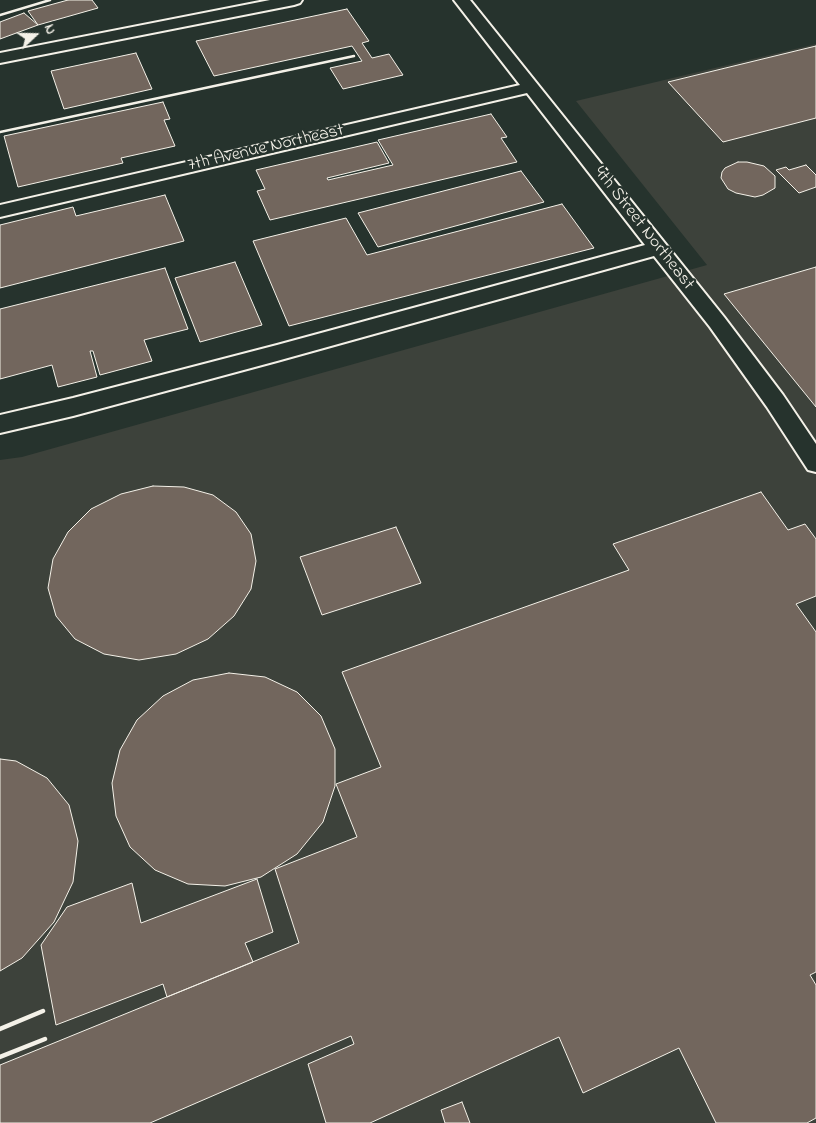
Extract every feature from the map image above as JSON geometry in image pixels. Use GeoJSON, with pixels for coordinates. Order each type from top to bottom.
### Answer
{"type":"FeatureCollection","features":[{"type":"Feature","properties":{"kind":"street"},"geometry":{"type":"LineString","coordinates":[[0,58],[294,0]]}},
{"type":"Feature","properties":{"kind":"street","name":"4th Street Northeast"},"geometry":{"type":"LineString","coordinates":[[462,0],[717,322],[769,393],[816,464]]}},
{"type":"Feature","properties":{"kind":"street","name":"7th Avenue Northeast"},"geometry":{"type":"LineString","coordinates":[[0,211],[532,87]]}},
{"type":"Feature","properties":{"kind":"street"},"geometry":{"type":"LineString","coordinates":[[0,424],[276,354],[658,248]]}},
{"type":"Feature","properties":{"kind":"shaded area"},"geometry":{"type":"Polygon","coordinates":[[[816,44],[816,1123],[0,1123],[0,460],[22,457],[707,265],[576,101],[816,44]]]}},
{"type":"Feature","properties":{"kind":"building"},"geometry":{"type":"Polygon","coordinates":[[[68,0],[92,0],[98,8],[38,25],[28,11],[68,0]]]}},
{"type":"Feature","properties":{"kind":"building"},"geometry":{"type":"Polygon","coordinates":[[[347,9],[369,41],[362,43],[372,58],[389,54],[403,75],[343,89],[330,68],[362,61],[352,46],[214,76],[196,41],[347,9]]]}},
{"type":"Feature","properties":{"kind":"building"},"geometry":{"type":"Polygon","coordinates":[[[24,13],[38,25],[0,39],[0,22],[24,13]]]}},
{"type":"Feature","properties":{"kind":"building"},"geometry":{"type":"Polygon","coordinates":[[[816,46],[816,118],[723,142],[668,82],[816,46]]]}},
{"type":"Feature","properties":{"kind":"building"},"geometry":{"type":"Polygon","coordinates":[[[136,53],[152,89],[64,109],[51,71],[136,53]]]}},
{"type":"Feature","properties":{"kind":"building"},"geometry":{"type":"Polygon","coordinates":[[[163,102],[170,119],[164,120],[175,146],[121,158],[123,163],[18,187],[4,136],[163,102]]]}},
{"type":"Feature","properties":{"kind":"building"},"geometry":{"type":"Polygon","coordinates":[[[491,114],[507,137],[501,138],[517,162],[270,220],[257,191],[265,189],[256,170],[377,142],[389,163],[327,178],[328,180],[393,165],[378,140],[491,114]]]}},
{"type":"Feature","properties":{"kind":"building"},"geometry":{"type":"Polygon","coordinates":[[[738,162],[764,166],[775,176],[775,188],[755,197],[736,193],[728,189],[721,178],[722,172],[725,168],[738,162]]]}},
{"type":"Feature","properties":{"kind":"building"},"geometry":{"type":"Polygon","coordinates":[[[806,165],[816,175],[816,187],[799,193],[776,170],[786,167],[789,170],[806,165]]]}},
{"type":"Feature","properties":{"kind":"building"},"geometry":{"type":"Polygon","coordinates":[[[521,171],[544,202],[378,247],[358,213],[521,171]]]}},
{"type":"Feature","properties":{"kind":"building"},"geometry":{"type":"Polygon","coordinates":[[[165,195],[184,241],[0,288],[0,225],[73,207],[76,216],[165,195]]]}},
{"type":"Feature","properties":{"kind":"building"},"geometry":{"type":"Polygon","coordinates":[[[562,204],[594,248],[289,326],[253,241],[346,218],[367,255],[562,204]]]}},
{"type":"Feature","properties":{"kind":"building"},"geometry":{"type":"Polygon","coordinates":[[[235,262],[262,325],[200,342],[175,278],[235,262]]]}},
{"type":"Feature","properties":{"kind":"building"},"geometry":{"type":"Polygon","coordinates":[[[816,267],[816,407],[724,294],[816,267]]]}},
{"type":"Feature","properties":{"kind":"building"},"geometry":{"type":"Polygon","coordinates":[[[165,268],[188,329],[144,340],[152,361],[100,375],[93,351],[90,351],[97,377],[58,387],[52,365],[0,379],[0,309],[165,268]]]}},
{"type":"Feature","properties":{"kind":"building"},"geometry":{"type":"Polygon","coordinates":[[[153,486],[184,487],[213,495],[236,512],[251,534],[256,561],[251,589],[234,616],[208,639],[176,654],[139,660],[104,654],[75,639],[56,616],[48,588],[53,559],[68,532],[91,509],[121,494],[153,486]]]}},
{"type":"Feature","properties":{"kind":"building"},"geometry":{"type":"Polygon","coordinates":[[[761,492],[788,530],[805,524],[816,539],[816,596],[796,604],[816,632],[816,972],[810,975],[816,985],[816,1118],[807,1123],[716,1123],[679,1048],[583,1093],[559,1037],[370,1123],[326,1123],[308,1064],[354,1044],[351,1036],[150,1123],[0,1123],[0,1065],[299,943],[275,869],[357,837],[336,784],[381,767],[342,672],[629,570],[613,544],[761,492]]]}},
{"type":"Feature","properties":{"kind":"building"},"geometry":{"type":"Polygon","coordinates":[[[396,527],[421,583],[322,615],[300,557],[396,527]]]}},
{"type":"Feature","properties":{"kind":"building"},"geometry":{"type":"Polygon","coordinates":[[[229,673],[265,677],[297,692],[321,716],[335,749],[335,786],[323,822],[297,854],[261,877],[225,886],[188,884],[155,870],[130,847],[116,816],[112,783],[120,750],[137,720],[163,696],[193,680],[229,673]]]}},
{"type":"Feature","properties":{"kind":"building"},"geometry":{"type":"Polygon","coordinates":[[[0,759],[16,761],[47,778],[69,805],[78,841],[73,882],[54,922],[22,958],[0,971],[0,759]]]}},
{"type":"Feature","properties":{"kind":"building"},"geometry":{"type":"Polygon","coordinates":[[[257,879],[273,932],[245,943],[253,962],[167,997],[163,984],[56,1025],[41,945],[67,907],[132,883],[141,923],[257,879]]]}},
{"type":"Feature","properties":{"kind":"building"},"geometry":{"type":"Polygon","coordinates":[[[462,1102],[470,1123],[445,1123],[441,1110],[462,1102]]]}},
{"type":"Feature","properties":{"kind":"railway"},"geometry":{"type":"LineString","coordinates":[[0,15],[50,0]]}},
{"type":"Feature","properties":{"kind":"railway"},"geometry":{"type":"LineString","coordinates":[[0,132],[354,56]]}},
{"type":"Feature","properties":{"kind":"railway"},"geometry":{"type":"LineString","coordinates":[[0,1029],[43,1011]]}},
{"type":"Feature","properties":{"kind":"railway"},"geometry":{"type":"LineString","coordinates":[[0,1057],[45,1039]]}}]}
